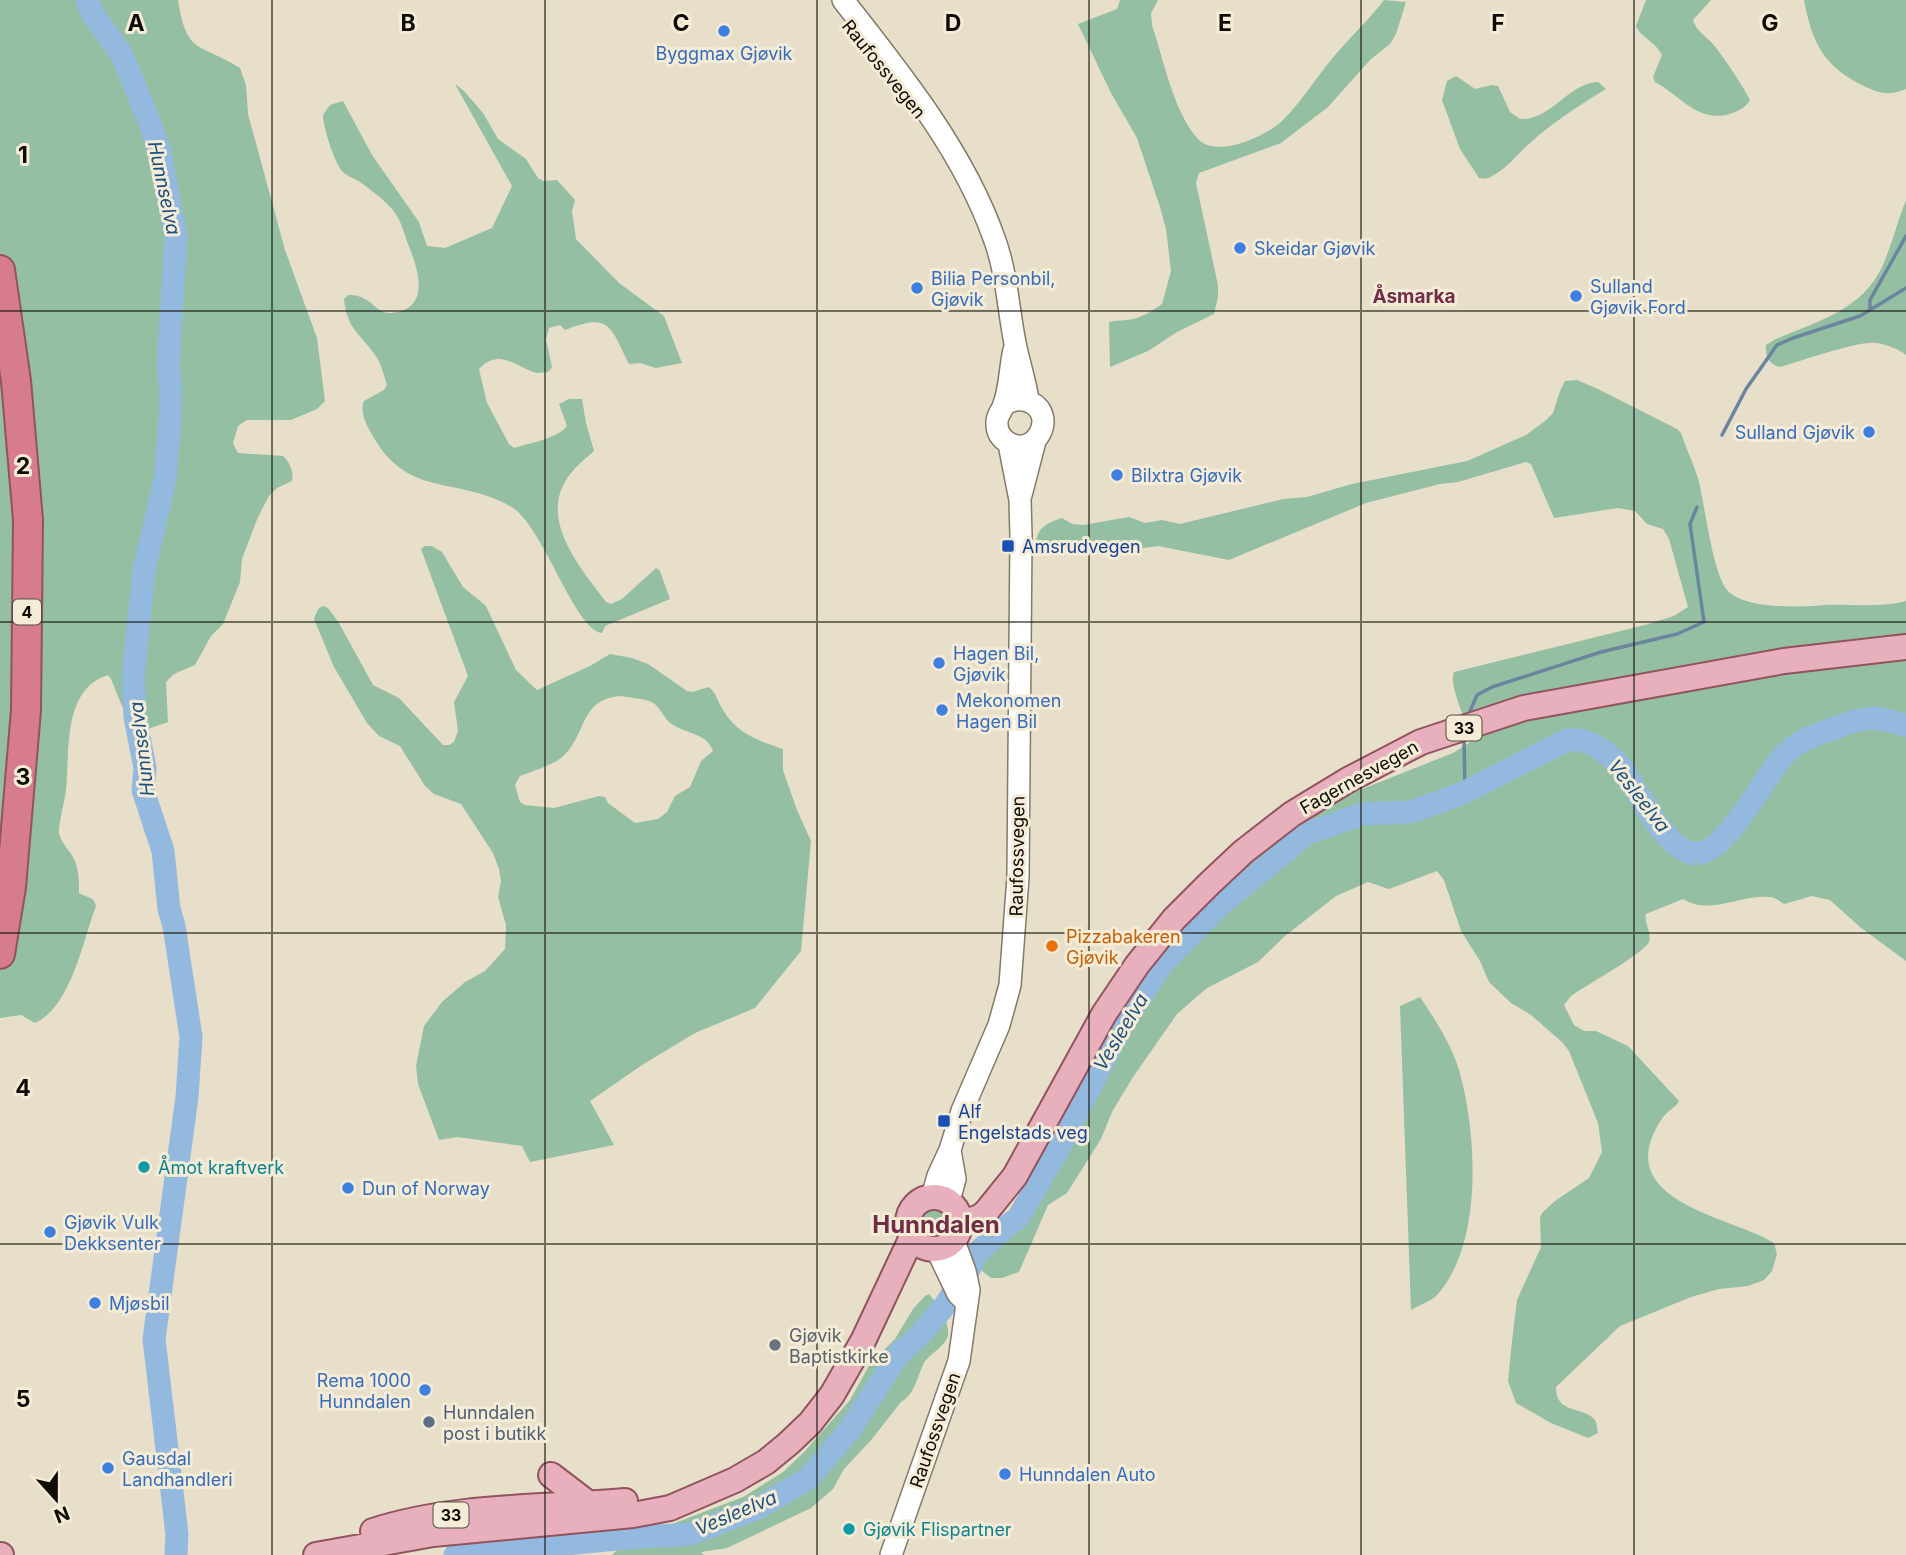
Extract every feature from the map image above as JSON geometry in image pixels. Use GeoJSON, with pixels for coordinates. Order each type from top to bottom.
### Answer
{"type":"FeatureCollection","features":[{"type":"Feature","properties":{"kind":"highway","name":"4"},"geometry":{"type":"LineString","coordinates":[[0,270],[16,380],[28,520],[28,560],[26,710],[11,887],[0,954]]}},
{"type":"Feature","properties":{"kind":"highway","name":"4"},"geometry":{"type":"LineString","coordinates":[[0,345],[13,472],[16,566],[9,774],[0,881]]}},
{"type":"Feature","properties":{"kind":"main road","name":"Raufossvegen"},"geometry":{"type":"LineString","coordinates":[[826,0],[942,137]]}},
{"type":"Feature","properties":{"kind":"main road","name":"Raufossvegen"},"geometry":{"type":"LineString","coordinates":[[843,0],[933,119],[973,189],[995,239],[1008,287],[1015,344],[1022,364],[1028,400],[1042,415],[1043,427],[1035,441],[1020,500]]}},
{"type":"Feature","properties":{"kind":"main road","name":"Raufossvegen"},"geometry":{"type":"LineString","coordinates":[[891,1555],[959,1361],[967,1303],[958,1294],[941,1226],[938,1176],[999,1025],[1010,985],[1018,877],[1020,500],[1009,444],[997,428],[1015,344]]}},
{"type":"Feature","properties":{"kind":"main road"},"geometry":{"type":"LineString","coordinates":[[1004,405],[1015,400],[1028,400]]}},
{"type":"Feature","properties":{"kind":"main road"},"geometry":{"type":"LineString","coordinates":[[1009,444],[1023,447],[1035,441]]}},
{"type":"Feature","properties":{"kind":"main road","name":"Fagernesvegen"},"geometry":{"type":"LineString","coordinates":[[941,1226],[980,1217],[1015,1176],[1104,1014],[1137,965],[1174,919],[1242,852],[1292,814],[1337,787],[1421,742],[1524,708],[1784,661],[1906,647]]}},
{"type":"Feature","properties":{"kind":"main road","name":"33"},"geometry":{"type":"LineString","coordinates":[[318,1555],[433,1534],[633,1516],[670,1508],[719,1487],[765,1462],[810,1423],[842,1379],[893,1280],[896,1267],[941,1226]]}},
{"type":"Feature","properties":{"kind":"main road"},"geometry":{"type":"LineString","coordinates":[[551,1475],[589,1504]]}},
{"type":"Feature","properties":{"kind":"main road","name":"33"},"geometry":{"type":"LineString","coordinates":[[318,1555],[349,1539],[406,1521],[487,1511],[649,1499],[719,1487]]}},
{"type":"Feature","properties":{"kind":"green space"},"geometry":{"type":"Polygon","coordinates":[[[0,0],[178,0],[191,40],[197,46],[240,68],[246,85],[248,114],[285,250],[317,338],[325,401],[317,409],[291,420],[247,420],[238,426],[233,443],[238,453],[283,456],[291,468],[292,481],[277,488],[269,496],[258,517],[242,559],[240,582],[223,624],[211,636],[195,665],[174,674],[166,682],[168,722],[142,731],[131,728],[108,675],[93,682],[76,708],[71,724],[66,790],[59,833],[75,861],[79,893],[92,899],[96,906],[67,988],[58,1003],[35,1023],[21,1015],[0,1018],[0,0]]]}},
{"type":"Feature","properties":{"kind":"green space"},"geometry":{"type":"Polygon","coordinates":[[[1120,0],[1158,0],[1151,13],[1152,25],[1182,115],[1198,139],[1206,145],[1217,147],[1242,143],[1276,126],[1291,112],[1331,60],[1384,0],[1406,2],[1390,44],[1371,59],[1328,107],[1281,143],[1199,173],[1196,183],[1218,285],[1214,314],[1177,332],[1148,351],[1110,367],[1109,322],[1137,318],[1162,304],[1171,271],[1166,229],[1137,138],[1111,93],[1078,24],[1117,9],[1120,0]]]}},
{"type":"Feature","properties":{"kind":"green space"},"geometry":{"type":"Polygon","coordinates":[[[1646,0],[1711,0],[1693,20],[1698,30],[1721,54],[1750,100],[1745,106],[1733,113],[1710,115],[1691,107],[1655,82],[1653,77],[1662,55],[1636,26],[1646,0]]]}},
{"type":"Feature","properties":{"kind":"green space"},"geometry":{"type":"Polygon","coordinates":[[[1804,0],[1906,0],[1906,89],[1895,93],[1880,92],[1850,79],[1839,71],[1816,41],[1804,0]]]}},
{"type":"Feature","properties":{"kind":"green space"},"geometry":{"type":"Polygon","coordinates":[[[1456,76],[1475,89],[1498,86],[1510,112],[1520,119],[1541,114],[1587,84],[1598,82],[1606,89],[1548,128],[1499,172],[1483,179],[1479,178],[1460,149],[1442,100],[1447,81],[1456,76]]]}},
{"type":"Feature","properties":{"kind":"green space"},"geometry":{"type":"Polygon","coordinates":[[[455,84],[483,113],[498,139],[526,159],[538,178],[543,181],[557,180],[575,200],[572,211],[576,239],[619,283],[664,316],[682,363],[656,368],[640,363],[629,364],[607,326],[591,322],[565,330],[560,325],[549,328],[546,339],[552,367],[548,372],[537,373],[502,359],[487,362],[479,369],[487,403],[509,444],[514,448],[550,437],[562,430],[567,426],[559,404],[569,399],[582,399],[594,451],[578,465],[565,482],[559,498],[561,530],[576,561],[606,602],[611,604],[622,599],[656,568],[660,571],[670,599],[605,626],[602,633],[591,627],[580,614],[534,533],[510,506],[470,491],[433,483],[399,467],[384,453],[364,416],[364,401],[384,390],[387,385],[377,358],[348,318],[344,299],[348,295],[356,296],[391,313],[404,310],[417,296],[418,276],[396,214],[373,192],[342,171],[330,144],[323,115],[330,105],[343,101],[372,155],[419,222],[427,246],[445,248],[492,228],[512,186],[455,84]]]}},
{"type":"Feature","properties":{"kind":"green space"},"geometry":{"type":"Polygon","coordinates":[[[1906,200],[1906,355],[1888,346],[1867,343],[1780,367],[1770,362],[1766,345],[1836,313],[1863,294],[1886,259],[1906,200]]]}},
{"type":"Feature","properties":{"kind":"green space"},"geometry":{"type":"Polygon","coordinates":[[[1577,380],[1681,433],[1698,478],[1718,570],[1728,591],[1748,601],[1789,606],[1876,605],[1906,601],[1906,961],[1860,927],[1830,900],[1812,896],[1784,904],[1773,898],[1758,897],[1704,905],[1683,899],[1646,914],[1649,942],[1625,962],[1571,996],[1564,1005],[1574,1025],[1584,1031],[1596,1031],[1628,1046],[1679,1101],[1662,1118],[1651,1140],[1648,1162],[1656,1180],[1670,1195],[1690,1207],[1774,1243],[1777,1254],[1772,1271],[1764,1280],[1748,1286],[1719,1289],[1691,1297],[1620,1326],[1556,1387],[1561,1402],[1592,1417],[1598,1433],[1588,1438],[1551,1423],[1516,1403],[1508,1381],[1517,1300],[1541,1247],[1540,1218],[1555,1201],[1589,1178],[1602,1152],[1598,1123],[1569,1051],[1531,1015],[1511,1003],[1489,982],[1480,961],[1461,931],[1444,880],[1437,871],[1389,889],[1368,882],[1336,896],[1285,936],[1258,962],[1207,988],[1177,1014],[1133,1077],[1112,1112],[1101,1139],[1067,1193],[1048,1205],[1019,1272],[1002,1278],[991,1278],[982,1271],[980,1260],[1007,1238],[1081,1126],[1111,1069],[1106,1030],[1153,957],[1221,885],[1303,820],[1337,799],[1453,753],[1469,743],[1471,738],[1454,686],[1454,672],[1645,625],[1674,616],[1688,607],[1669,539],[1663,529],[1647,524],[1635,511],[1618,508],[1554,518],[1531,464],[1526,462],[1458,482],[1366,503],[1229,560],[1158,546],[1129,550],[1100,545],[1076,545],[1036,550],[1039,532],[1046,525],[1062,518],[1072,524],[1083,525],[1129,517],[1145,523],[1162,520],[1180,524],[1283,499],[1307,497],[1352,484],[1467,461],[1526,435],[1553,413],[1565,381],[1577,380]]]}},
{"type":"Feature","properties":{"kind":"green space"},"geometry":{"type":"Polygon","coordinates":[[[432,546],[442,552],[463,587],[486,606],[516,670],[537,690],[610,654],[632,658],[648,664],[687,691],[709,687],[729,718],[742,731],[783,749],[783,770],[811,841],[801,951],[755,1008],[695,1033],[590,1101],[614,1145],[530,1162],[522,1146],[457,1137],[439,1140],[418,1084],[416,1066],[424,1026],[442,1002],[465,982],[485,971],[505,949],[506,925],[498,897],[501,881],[499,869],[493,853],[461,804],[434,794],[425,786],[400,746],[379,736],[367,723],[334,667],[314,619],[318,609],[323,606],[328,608],[373,685],[399,698],[443,745],[454,742],[458,731],[454,702],[468,676],[421,549],[432,546]],[[622,696],[608,698],[590,711],[570,749],[561,758],[520,776],[515,785],[520,802],[554,808],[599,796],[605,797],[608,803],[635,823],[658,819],[667,812],[675,796],[690,787],[701,761],[713,751],[701,737],[669,722],[653,703],[622,696]]]}},
{"type":"Feature","properties":{"kind":"green space"},"geometry":{"type":"Polygon","coordinates":[[[1420,997],[1446,1039],[1458,1067],[1469,1121],[1472,1184],[1470,1215],[1453,1272],[1438,1294],[1411,1310],[1400,1006],[1420,997]]]}},
{"type":"Feature","properties":{"kind":"green space"},"geometry":{"type":"Polygon","coordinates":[[[935,1209],[946,1213],[950,1224],[946,1235],[935,1239],[924,1235],[920,1224],[924,1213],[935,1209]]]}},
{"type":"Feature","properties":{"kind":"green space"},"geometry":{"type":"Polygon","coordinates":[[[929,1294],[945,1319],[947,1339],[925,1361],[909,1395],[844,1469],[833,1489],[811,1508],[727,1548],[701,1552],[704,1555],[612,1555],[633,1539],[743,1497],[783,1472],[850,1400],[870,1364],[895,1339],[913,1309],[929,1294]]]}},
{"type":"Feature","properties":{"kind":"waterway","name":"Hunnselva"},"geometry":{"type":"LineString","coordinates":[[87,0],[94,16],[122,55],[149,121],[159,149],[176,236],[168,367],[171,390],[170,420],[165,479],[144,571],[133,676],[135,717],[145,768],[143,790],[163,851],[169,909],[191,1037],[187,1097],[154,1339],[177,1534],[176,1555]]}},
{"type":"Feature","properties":{"kind":"waterway"},"geometry":{"type":"LineString","coordinates":[[1870,309],[1870,300],[1906,236]]}},
{"type":"Feature","properties":{"kind":"waterway"},"geometry":{"type":"LineString","coordinates":[[1722,435],[1746,389],[1777,345],[1860,316],[1906,288]]}},
{"type":"Feature","properties":{"kind":"waterway"},"geometry":{"type":"LineString","coordinates":[[1468,716],[1477,695],[1492,687],[1601,652],[1677,634],[1704,622],[1690,524],[1697,507]]}},
{"type":"Feature","properties":{"kind":"waterway","name":"Vesleelva"},"geometry":{"type":"LineString","coordinates":[[455,1555],[691,1534],[758,1508],[809,1478],[851,1428],[898,1355],[943,1308],[969,1270],[976,1254],[1018,1218],[1059,1148],[1121,1027],[1162,964],[1220,905],[1306,834],[1362,814],[1410,812],[1461,794],[1567,740],[1575,740],[1591,743],[1617,762],[1652,817],[1672,841],[1692,853],[1704,852],[1730,831],[1784,755],[1801,742],[1862,719],[1886,720],[1906,726]]}},
{"type":"Feature","properties":{"kind":"waterway"},"geometry":{"type":"LineString","coordinates":[[1464,737],[1465,791]]}},
{"type":"Feature","properties":{"kind":"place","name":"Byggmax Gjøvik"},"geometry":{"type":"Point","coordinates":[724,31]}},
{"type":"Feature","properties":{"kind":"place","name":"Skeidar Gjøvik"},"geometry":{"type":"Point","coordinates":[1240,248]}},
{"type":"Feature","properties":{"kind":"place","name":"Bilia Personbil, Gjøvik"},"geometry":{"type":"Point","coordinates":[917,288]}},
{"type":"Feature","properties":{"kind":"place","name":"Sulland Gjøvik Ford"},"geometry":{"type":"Point","coordinates":[1576,296]}},
{"type":"Feature","properties":{"kind":"place","name":"Sulland Gjøvik"},"geometry":{"type":"Point","coordinates":[1869,432]}},
{"type":"Feature","properties":{"kind":"place","name":"Bilxtra Gjøvik"},"geometry":{"type":"Point","coordinates":[1117,475]}},
{"type":"Feature","properties":{"kind":"place","name":"Amsrudvegen"},"geometry":{"type":"Point","coordinates":[1008,546]}},
{"type":"Feature","properties":{"kind":"place","name":"Hagen Bil, Gjøvik"},"geometry":{"type":"Point","coordinates":[939,663]}},
{"type":"Feature","properties":{"kind":"place","name":"Mekonomen Hagen Bil"},"geometry":{"type":"Point","coordinates":[942,710]}},
{"type":"Feature","properties":{"kind":"place","name":"Pizzabakeren Gjøvik"},"geometry":{"type":"Point","coordinates":[1052,946]}},
{"type":"Feature","properties":{"kind":"place","name":"Alf Engelstads veg"},"geometry":{"type":"Point","coordinates":[944,1121]}},
{"type":"Feature","properties":{"kind":"place","name":"Åmot kraftverk"},"geometry":{"type":"Point","coordinates":[144,1167]}},
{"type":"Feature","properties":{"kind":"place","name":"Dun of Norway"},"geometry":{"type":"Point","coordinates":[348,1188]}},
{"type":"Feature","properties":{"kind":"place","name":"Gjøvik Vulk Dekksenter"},"geometry":{"type":"Point","coordinates":[50,1232]}},
{"type":"Feature","properties":{"kind":"place","name":"Mjøsbil"},"geometry":{"type":"Point","coordinates":[95,1303]}},
{"type":"Feature","properties":{"kind":"place","name":"Gjøvik Baptistkirke"},"geometry":{"type":"Point","coordinates":[775,1345]}},
{"type":"Feature","properties":{"kind":"place","name":"Rema 1000 Hunndalen"},"geometry":{"type":"Point","coordinates":[425,1390]}},
{"type":"Feature","properties":{"kind":"place","name":"Hunndalen post i butikk"},"geometry":{"type":"Point","coordinates":[429,1422]}},
{"type":"Feature","properties":{"kind":"place","name":"Gausdal Landhandleri"},"geometry":{"type":"Point","coordinates":[108,1468]}},
{"type":"Feature","properties":{"kind":"place","name":"Hunndalen Auto"},"geometry":{"type":"Point","coordinates":[1005,1474]}},
{"type":"Feature","properties":{"kind":"place","name":"Gjøvik Flispartner"},"geometry":{"type":"Point","coordinates":[849,1529]}},
{"type":"Feature","properties":{"kind":"district","name":"Åsmarka"},"geometry":{"type":"Point","coordinates":[1414,296]}},
{"type":"Feature","properties":{"kind":"district","name":"Hunndalen"},"geometry":{"type":"Point","coordinates":[936,1224]}}]}
